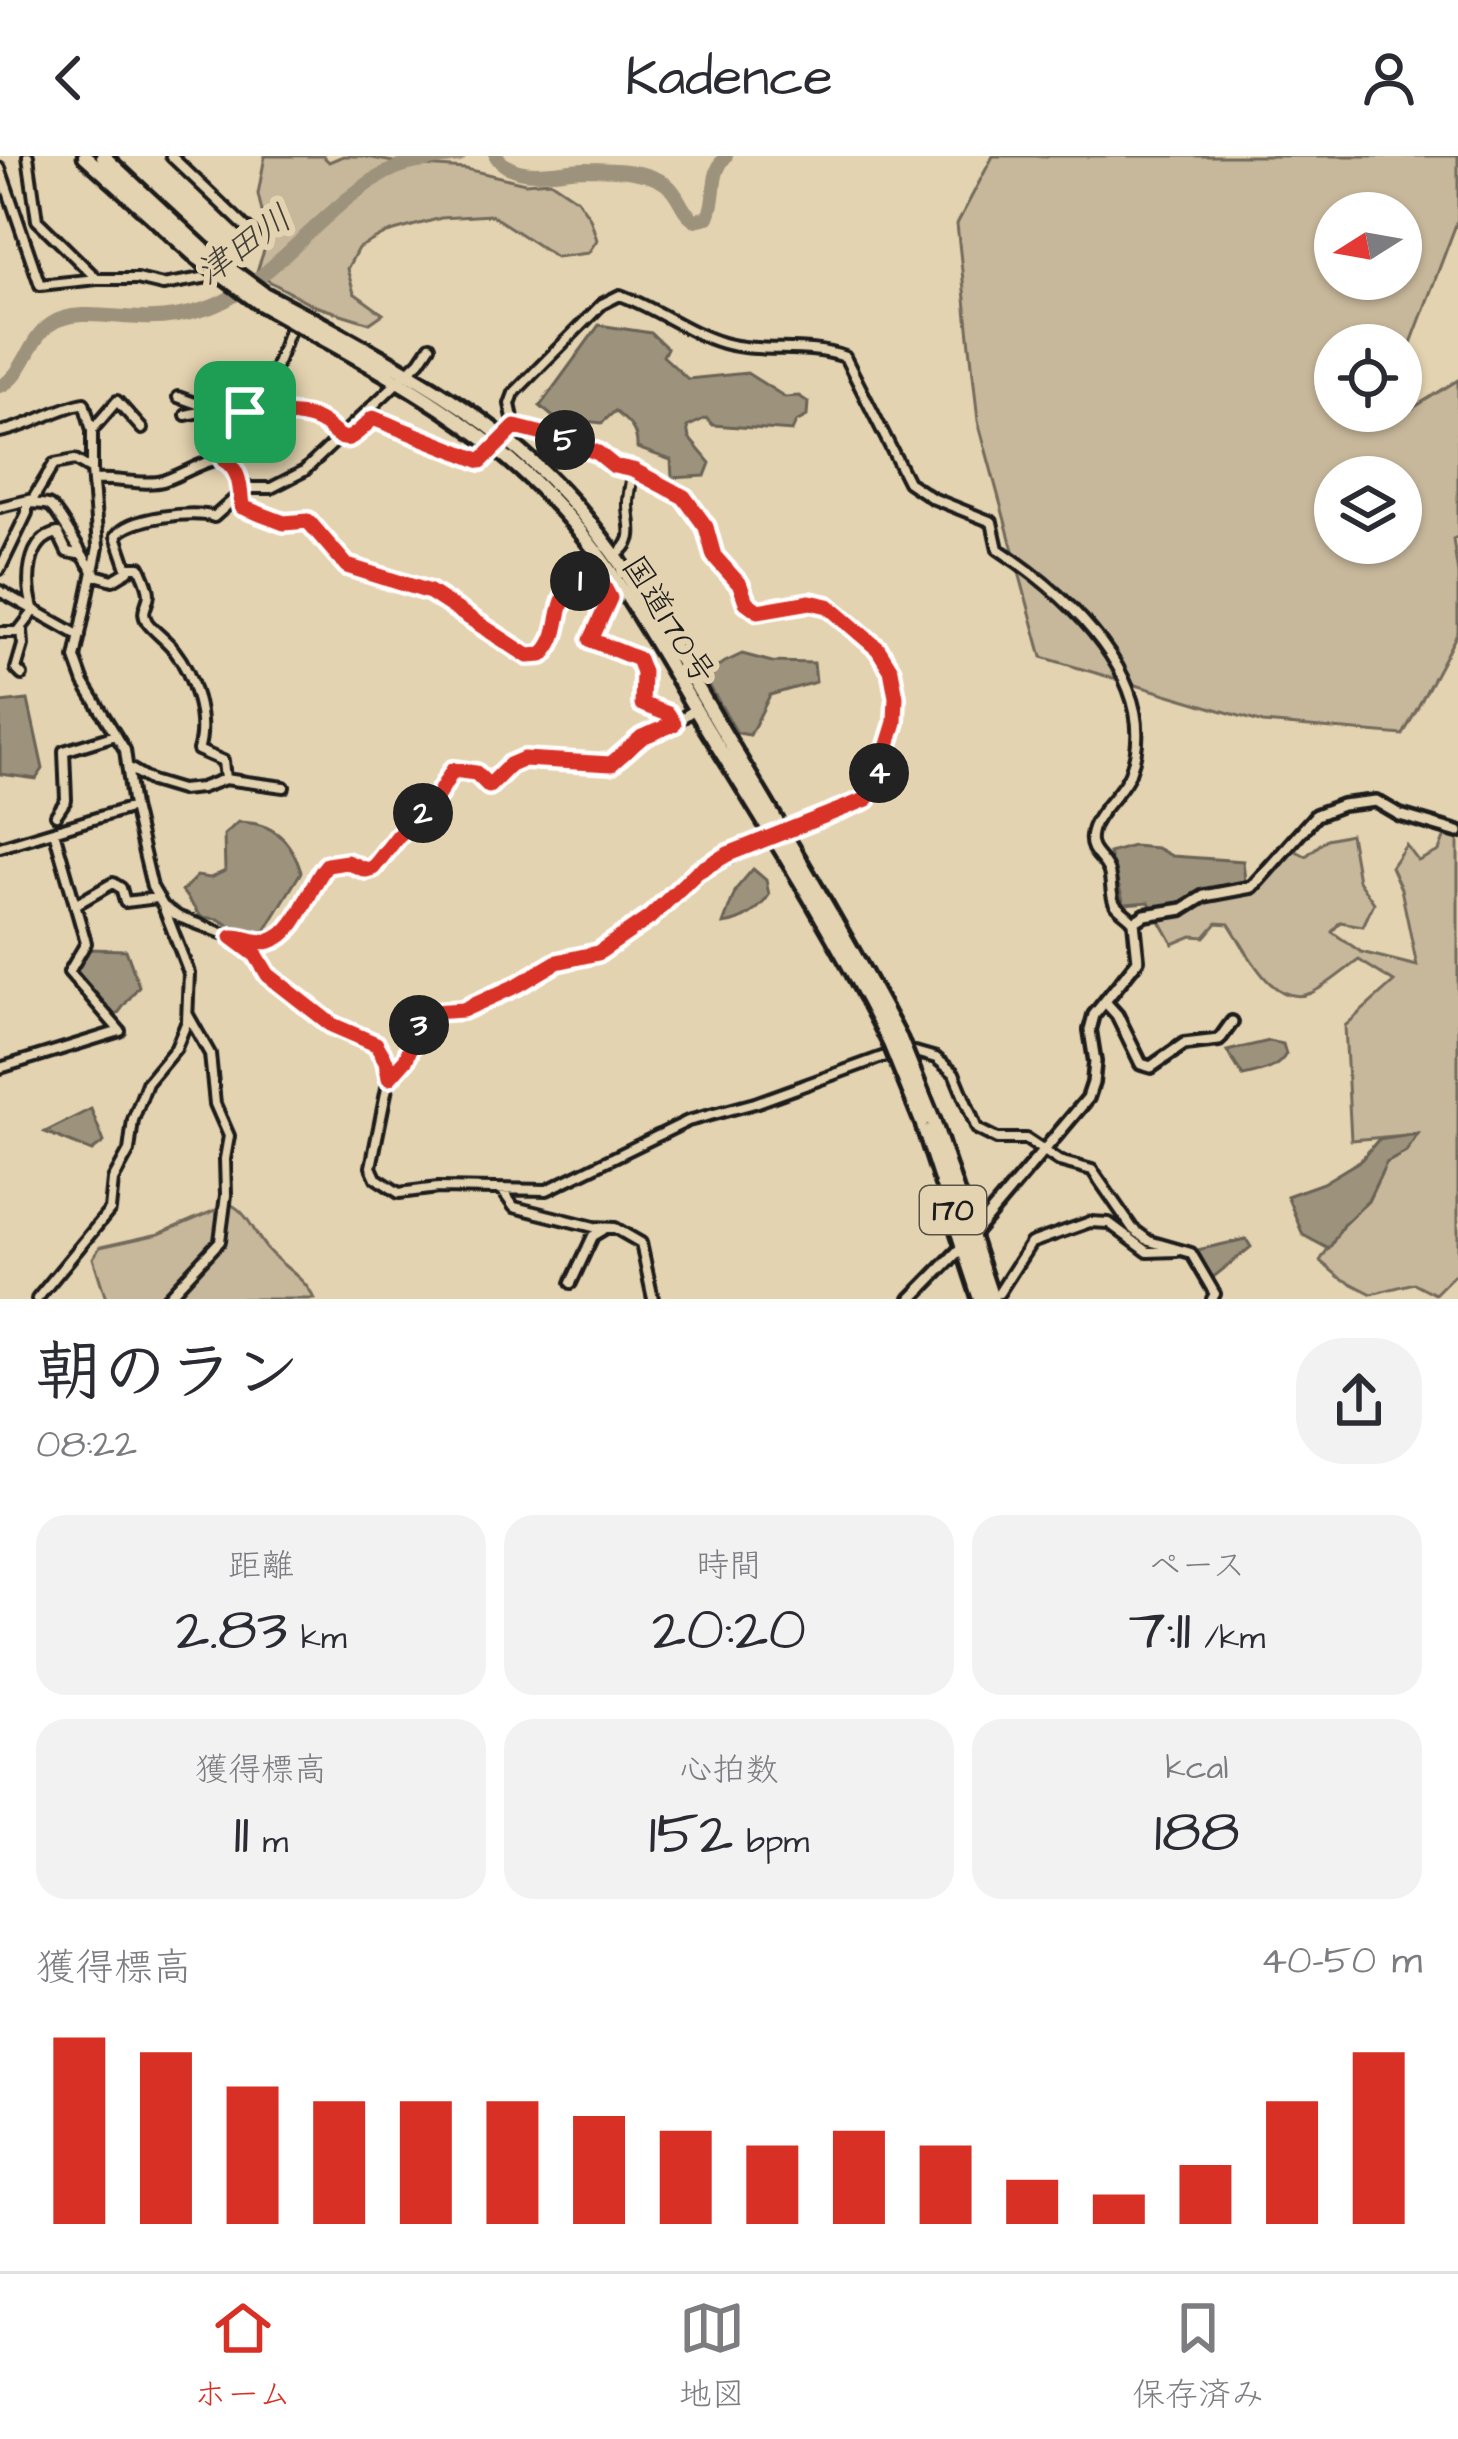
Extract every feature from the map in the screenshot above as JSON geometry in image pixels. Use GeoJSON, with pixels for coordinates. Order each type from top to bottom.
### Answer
{"type":"FeatureCollection","features":[{"type":"Feature","properties":{"kind":"highway","name":"国道170号"},"geometry":{"type":"LineString","coordinates":[[85,156],[201,254],[318,329],[489,425],[531,461],[579,510],[605,563],[778,835]]}},
{"type":"Feature","properties":{"kind":"highway","name":"国道170号"},"geometry":{"type":"LineString","coordinates":[[103,156],[201,254]]}},
{"type":"Feature","properties":{"kind":"highway","name":"国道170号"},"geometry":{"type":"LineString","coordinates":[[605,563],[778,835],[895,1041],[967,1239],[980,1299]]}},
{"type":"Feature","properties":{"kind":"highway","name":"国道170号"},"geometry":{"type":"LineString","coordinates":[[967,1239],[995,1296]]}},
{"type":"Feature","properties":{"kind":"street"},"geometry":{"type":"LineString","coordinates":[[28,156],[37,220],[97,279]]}},
{"type":"Feature","properties":{"kind":"street"},"geometry":{"type":"LineString","coordinates":[[0,168],[40,285],[137,279],[163,285],[208,278],[255,236],[171,156]]}},
{"type":"Feature","properties":{"kind":"street"},"geometry":{"type":"LineString","coordinates":[[178,397],[213,409],[320,420],[342,438],[349,438],[373,418],[481,461],[512,427],[514,394],[602,304],[620,295],[724,343],[845,357],[908,482],[992,522],[998,549],[1050,584],[1101,641],[1133,704],[1139,736],[1129,777],[1090,838],[1094,853],[1108,868],[1115,904],[1134,922],[1138,959],[1094,1016],[1090,1030],[1095,1062],[1088,1098],[911,1299]]}},
{"type":"Feature","properties":{"kind":"street"},"geometry":{"type":"LineString","coordinates":[[224,460],[238,440],[261,380],[275,369],[289,330]]}},
{"type":"Feature","properties":{"kind":"street"},"geometry":{"type":"LineString","coordinates":[[129,567],[116,536],[122,527],[137,519],[172,519],[184,513],[214,517],[242,490],[271,488],[291,479],[342,438],[430,346]]}},
{"type":"Feature","properties":{"kind":"street"},"geometry":{"type":"LineString","coordinates":[[92,430],[117,401],[142,429]]}},
{"type":"Feature","properties":{"kind":"street"},"geometry":{"type":"LineString","coordinates":[[0,432],[44,421],[58,408],[85,403],[92,430],[98,527],[95,574],[77,668],[125,750],[133,807],[160,902],[189,973],[188,1015],[176,1048],[147,1083],[135,1114],[129,1151],[113,1180],[110,1210],[37,1299]]}},
{"type":"Feature","properties":{"kind":"street"},"geometry":{"type":"LineString","coordinates":[[185,416],[213,409]]}},
{"type":"Feature","properties":{"kind":"street"},"geometry":{"type":"LineString","coordinates":[[389,1078],[406,1059],[420,1023],[432,1012],[463,1010],[557,962],[598,953],[649,918],[697,872],[867,799],[895,722],[891,670],[878,649],[828,606],[810,602],[758,611],[746,602],[740,585],[714,556],[698,513],[684,497],[633,470],[614,466],[598,453],[512,427]]}},
{"type":"Feature","properties":{"kind":"street"},"geometry":{"type":"LineString","coordinates":[[0,569],[27,503],[39,494],[54,464],[75,460],[93,476],[155,482],[195,464],[224,460],[230,463],[242,490],[242,507],[284,523],[308,521],[347,566],[430,592],[528,656],[542,655],[551,646],[564,599],[573,586],[625,549],[634,527],[628,506],[633,470]]}},
{"type":"Feature","properties":{"kind":"street"},"geometry":{"type":"LineString","coordinates":[[0,507],[50,505],[95,574],[113,580],[124,576],[129,567]]}},
{"type":"Feature","properties":{"kind":"street"},"geometry":{"type":"LineString","coordinates":[[22,675],[16,669],[22,630],[34,609],[27,579],[37,544],[58,533],[67,552],[78,554]]}},
{"type":"Feature","properties":{"kind":"street"},"geometry":{"type":"LineString","coordinates":[[605,563],[610,598],[591,640],[638,659],[643,672],[642,704],[668,714],[674,724]]}},
{"type":"Feature","properties":{"kind":"street"},"geometry":{"type":"LineString","coordinates":[[129,567],[140,566],[149,592],[143,609],[146,620],[176,651],[197,689],[195,706],[203,734],[198,750],[223,761],[225,778]]}},
{"type":"Feature","properties":{"kind":"street"},"geometry":{"type":"LineString","coordinates":[[0,591],[80,636]]}},
{"type":"Feature","properties":{"kind":"street"},"geometry":{"type":"LineString","coordinates":[[0,632],[22,630]]}},
{"type":"Feature","properties":{"kind":"street"},"geometry":{"type":"LineString","coordinates":[[75,904],[113,883],[130,904],[160,902],[179,917],[232,937],[261,942],[277,938],[302,908],[327,865],[347,862],[373,868],[398,836],[432,805],[453,770],[476,773],[489,786],[510,765],[524,759],[611,764],[642,737],[695,709]]}},
{"type":"Feature","properties":{"kind":"street"},"geometry":{"type":"LineString","coordinates":[[56,815],[66,800],[64,751],[116,735]]}},
{"type":"Feature","properties":{"kind":"street"},"geometry":{"type":"LineString","coordinates":[[129,768],[181,790],[225,778],[284,787]]}},
{"type":"Feature","properties":{"kind":"street"},"geometry":{"type":"LineString","coordinates":[[1134,922],[1145,915],[1184,909],[1204,896],[1252,887],[1316,815],[1342,805],[1376,802],[1400,815],[1458,832]]}},
{"type":"Feature","properties":{"kind":"street"},"geometry":{"type":"LineString","coordinates":[[0,847],[133,807]]}},
{"type":"Feature","properties":{"kind":"street"},"geometry":{"type":"LineString","coordinates":[[0,1069],[120,1031],[69,971],[86,943],[54,831]]}},
{"type":"Feature","properties":{"kind":"street"},"geometry":{"type":"LineString","coordinates":[[232,937],[256,955],[268,975],[332,1025],[376,1044],[389,1078],[371,1167],[376,1178],[399,1193],[437,1188],[547,1190],[688,1120],[755,1103],[898,1053],[923,1053],[945,1064],[959,1084],[977,1129],[997,1139],[1026,1139],[1059,1161],[1092,1170],[1133,1229],[1149,1241],[1191,1253],[1215,1294],[1212,1299]]}},
{"type":"Feature","properties":{"kind":"street"},"geometry":{"type":"LineString","coordinates":[[1107,1004],[1141,1064],[1151,1067],[1184,1044],[1219,1040],[1232,1022]]}},
{"type":"Feature","properties":{"kind":"street"},"geometry":{"type":"LineString","coordinates":[[166,1299],[223,1235],[229,1136],[215,1104],[210,1054],[188,1015]]}},
{"type":"Feature","properties":{"kind":"street"},"geometry":{"type":"LineString","coordinates":[[502,1190],[514,1207],[615,1228],[641,1243],[653,1299]]}},
{"type":"Feature","properties":{"kind":"street"},"geometry":{"type":"LineString","coordinates":[[995,1296],[1031,1243],[1090,1222],[1109,1223],[1148,1252],[1182,1250]]}},
{"type":"Feature","properties":{"kind":"street"},"geometry":{"type":"LineString","coordinates":[[572,1283],[593,1236],[604,1229]]}},
{"type":"Feature","properties":{"kind":"shaded area"},"geometry":{"type":"Polygon","coordinates":[[[265,156],[323,156],[329,162],[361,156],[466,169],[525,183],[550,181],[577,199],[597,240],[588,253],[556,257],[491,215],[441,218],[387,233],[358,248],[347,269],[354,293],[383,314],[370,323],[315,306],[256,274],[268,239],[258,194],[265,156]]]}},
{"type":"Feature","properties":{"kind":"shaded area"},"geometry":{"type":"Polygon","coordinates":[[[993,156],[1458,156],[1458,219],[1418,324],[1314,324],[1314,432],[1422,432],[1422,402],[1458,380],[1458,537],[1453,539],[1458,632],[1403,735],[1263,723],[1042,657],[978,421],[957,224],[993,156]]]}},
{"type":"Feature","properties":{"kind":"shaded area"},"geometry":{"type":"Polygon","coordinates":[[[599,325],[651,333],[667,348],[663,356],[688,379],[747,373],[785,397],[799,396],[808,402],[807,416],[792,431],[713,425],[706,418],[687,427],[689,438],[710,463],[705,476],[672,478],[671,460],[637,448],[634,431],[615,411],[602,423],[575,420],[565,427],[540,406],[599,325]]]}},
{"type":"Feature","properties":{"kind":"shaded area"},"geometry":{"type":"Polygon","coordinates":[[[742,654],[772,662],[814,663],[816,682],[770,695],[750,735],[737,733],[705,678],[742,654]]]}},
{"type":"Feature","properties":{"kind":"shaded area"},"geometry":{"type":"Polygon","coordinates":[[[28,700],[43,769],[36,779],[0,774],[0,703],[28,700]]]}},
{"type":"Feature","properties":{"kind":"shaded area"},"geometry":{"type":"Polygon","coordinates":[[[238,822],[261,825],[279,835],[301,872],[265,931],[245,935],[218,919],[201,917],[182,891],[197,876],[210,878],[225,871],[224,835],[238,822]]]}},
{"type":"Feature","properties":{"kind":"shaded area"},"geometry":{"type":"Polygon","coordinates":[[[1446,833],[1458,834],[1458,1271],[1435,1294],[1414,1283],[1372,1294],[1320,1261],[1343,1225],[1368,1201],[1386,1163],[1406,1152],[1417,1134],[1351,1140],[1345,1026],[1394,982],[1359,960],[1311,993],[1284,993],[1262,974],[1229,924],[1217,923],[1205,937],[1192,936],[1173,944],[1159,919],[1190,912],[1204,896],[1252,887],[1286,846],[1306,856],[1327,839],[1350,834],[1358,880],[1374,903],[1363,926],[1340,922],[1332,932],[1361,952],[1417,966],[1401,889],[1391,867],[1406,845],[1418,861],[1439,851],[1446,833]]]}},
{"type":"Feature","properties":{"kind":"shaded area"},"geometry":{"type":"Polygon","coordinates":[[[1133,846],[1157,848],[1172,856],[1243,861],[1245,881],[1199,892],[1182,905],[1124,904],[1109,853],[1133,846]]]}},
{"type":"Feature","properties":{"kind":"shaded area"},"geometry":{"type":"Polygon","coordinates":[[[753,869],[766,880],[769,895],[749,914],[723,924],[736,889],[753,869]]]}},
{"type":"Feature","properties":{"kind":"shaded area"},"geometry":{"type":"Polygon","coordinates":[[[88,949],[126,950],[139,986],[113,1020],[72,973],[88,949]]]}},
{"type":"Feature","properties":{"kind":"shaded area"},"geometry":{"type":"Polygon","coordinates":[[[1269,1041],[1283,1044],[1286,1054],[1278,1064],[1243,1076],[1227,1051],[1269,1041]]]}},
{"type":"Feature","properties":{"kind":"shaded area"},"geometry":{"type":"Polygon","coordinates":[[[91,1109],[104,1142],[92,1151],[45,1132],[91,1109]]]}},
{"type":"Feature","properties":{"kind":"shaded area"},"geometry":{"type":"Polygon","coordinates":[[[1418,1134],[1406,1152],[1386,1163],[1368,1201],[1343,1225],[1329,1249],[1303,1235],[1287,1196],[1323,1183],[1361,1160],[1378,1140],[1418,1134]]]}},
{"type":"Feature","properties":{"kind":"shaded area"},"geometry":{"type":"Polygon","coordinates":[[[230,1204],[314,1299],[106,1299],[93,1258],[100,1247],[159,1234],[230,1204]]]}},
{"type":"Feature","properties":{"kind":"shaded area"},"geometry":{"type":"Polygon","coordinates":[[[1246,1239],[1251,1247],[1211,1279],[1197,1250],[1246,1239]]]}},
{"type":"Feature","properties":{"kind":"waterway","name":"津田川"},"geometry":{"type":"LineString","coordinates":[[0,386],[15,375],[43,331],[60,319],[83,315],[157,318],[205,309],[253,283],[371,182],[404,165],[459,156]]}},
{"type":"Feature","properties":{"kind":"waterway","name":"津田川"},"geometry":{"type":"LineString","coordinates":[[496,156],[525,172],[595,169],[644,174],[673,191],[695,220],[708,217],[717,170],[726,156]]}},
{"type":"Feature","properties":{"kind":"route"},"geometry":{"type":"LineString","coordinates":[[245,412],[320,420],[342,438],[349,438],[373,418],[481,461],[515,427],[563,439],[673,490],[698,513],[714,556],[740,585],[746,602],[758,611],[810,602],[828,606],[884,658],[896,697],[895,722],[867,799],[728,854],[697,872],[649,918],[598,953],[557,962],[463,1010],[432,1012],[420,1023],[406,1059],[389,1078],[376,1044],[332,1025],[268,975],[256,955],[232,937],[261,942],[277,938],[302,908],[327,865],[347,862],[373,868],[398,836],[432,805],[453,770],[476,773],[489,786],[515,761],[524,759],[611,764],[642,737],[674,724],[668,714],[642,704],[643,672],[638,659],[591,640],[610,598],[595,570],[564,599],[551,646],[542,655],[528,656],[430,592],[347,566],[308,521],[284,523],[242,507],[241,484],[224,460],[238,440],[245,412]]}}]}
